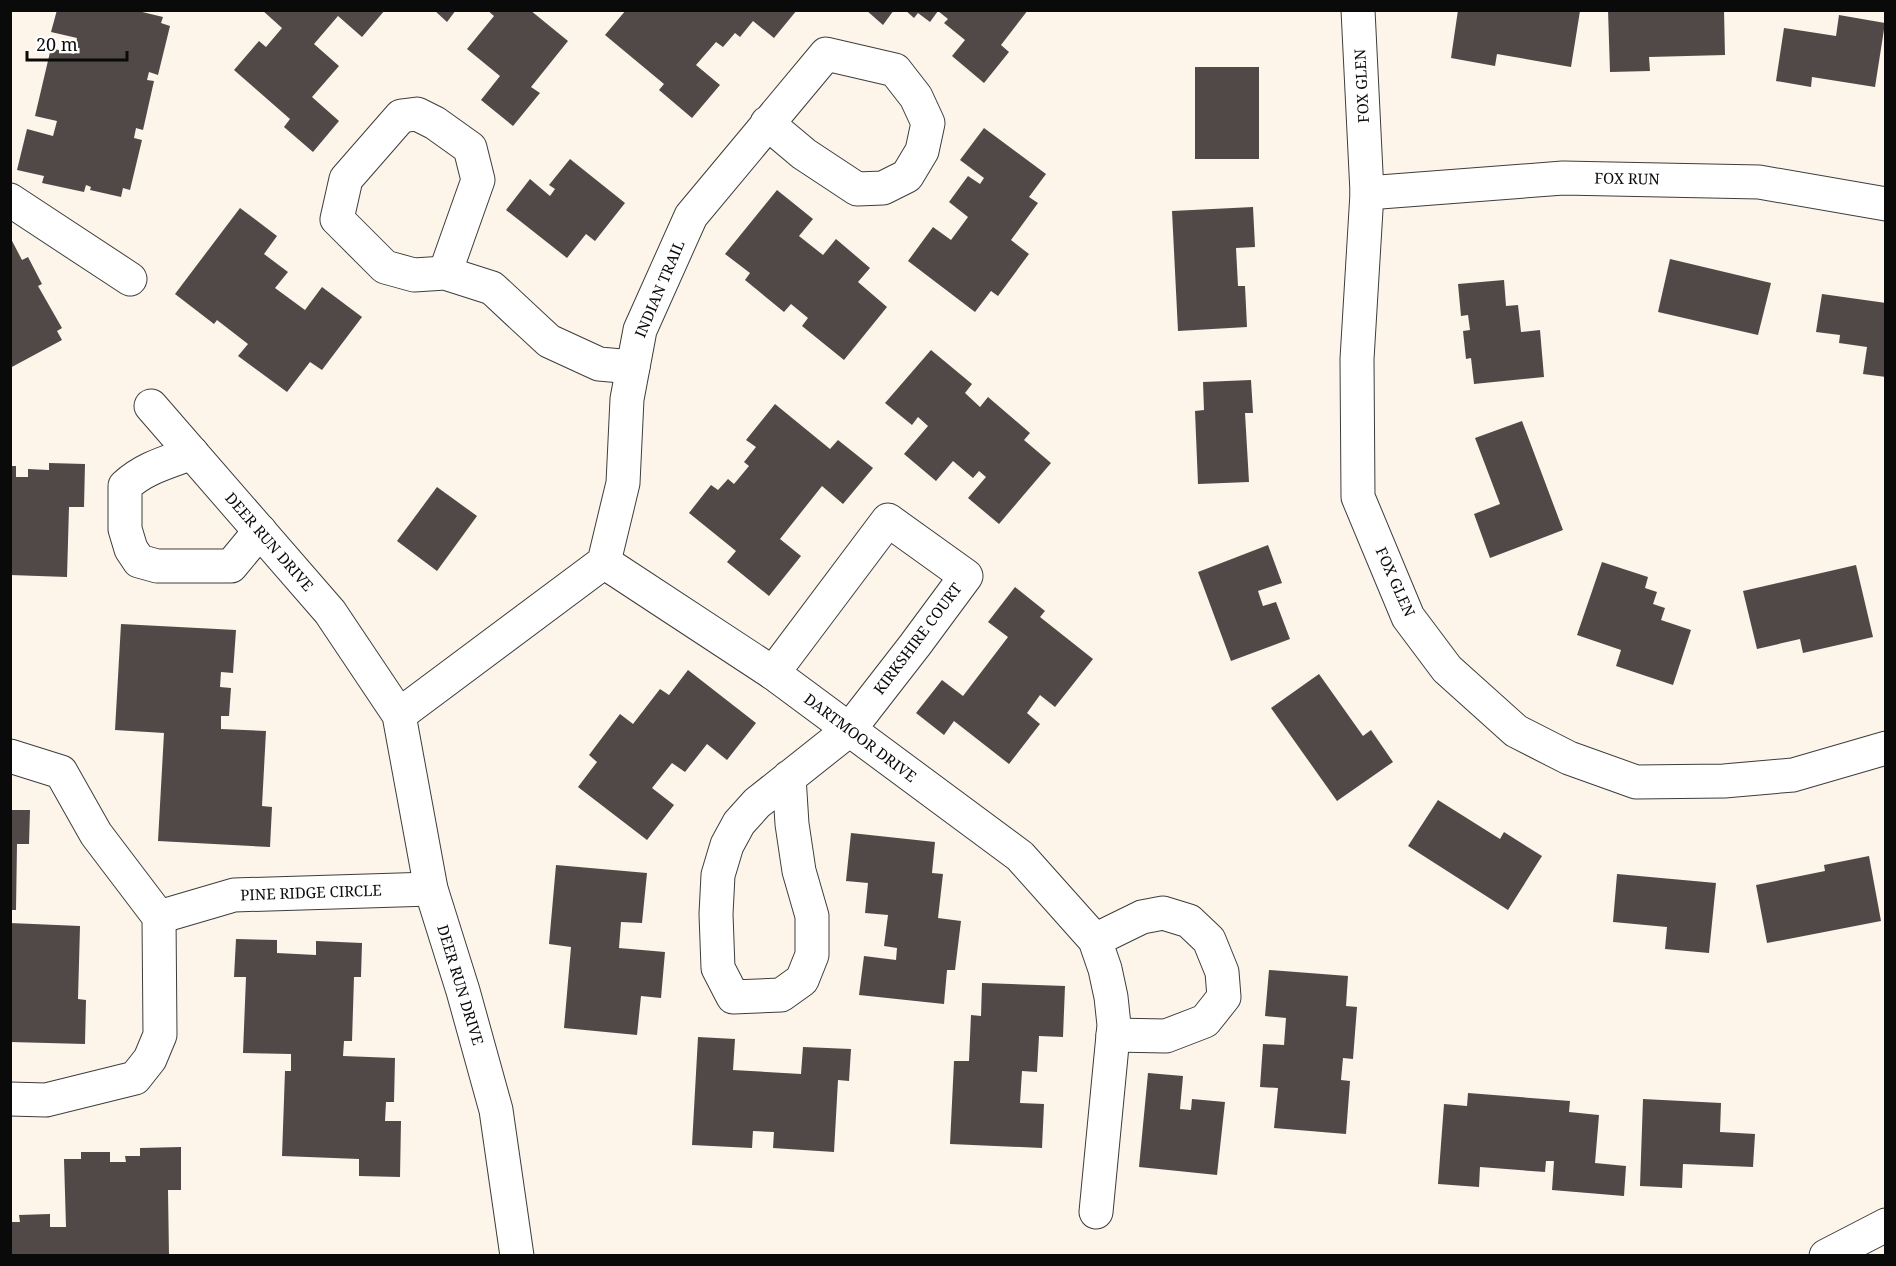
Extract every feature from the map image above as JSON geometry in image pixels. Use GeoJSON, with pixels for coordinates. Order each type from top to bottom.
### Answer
{"type":"FeatureCollection","features":[{"type":"Feature","properties":{"kind":"street","name":"FOX GLEN"},"geometry":{"type":"LineString","coordinates":[[1358,10],[1366,193],[1357,359],[1358,497],[1408,616],[1448,669],[1516,731],[1569,758],[1636,782],[1724,782],[1793,775],[1886,748]]}},
{"type":"Feature","properties":{"kind":"street","name":"INDIAN TRAIL"},"geometry":{"type":"LineString","coordinates":[[604,562],[623,483],[627,399],[640,330],[691,216],[767,123],[825,54],[895,70],[916,97],[928,123],[922,151],[907,176],[883,188],[857,189],[804,154],[767,123]]}},
{"type":"Feature","properties":{"kind":"street"},"geometry":{"type":"LineString","coordinates":[[445,273],[478,180],[471,148],[435,123],[417,114],[401,116],[346,179],[337,219],[385,267],[414,275],[445,273],[492,288],[549,341],[599,364],[633,367]]}},
{"type":"Feature","properties":{"kind":"street","name":"FOX RUN"},"geometry":{"type":"LineString","coordinates":[[1366,193],[1563,178],[1759,182],[1886,204]]}},
{"type":"Feature","properties":{"kind":"street"},"geometry":{"type":"LineString","coordinates":[[10,200],[130,279]]}},
{"type":"Feature","properties":{"kind":"street","name":"DEER RUN DRIVE"},"geometry":{"type":"LineString","coordinates":[[151,406],[330,612],[399,715],[431,889],[463,991],[496,1110],[517,1256]]}},
{"type":"Feature","properties":{"kind":"street"},"geometry":{"type":"LineString","coordinates":[[192,453],[136,476],[125,486],[125,529],[131,549],[139,561],[157,566],[231,566],[260,531]]}},
{"type":"Feature","properties":{"kind":"street","name":"KIRKSHIRE COURT"},"geometry":{"type":"LineString","coordinates":[[773,673],[888,520],[966,576],[849,730]]}},
{"type":"Feature","properties":{"kind":"street"},"geometry":{"type":"LineString","coordinates":[[399,715],[604,562]]}},
{"type":"Feature","properties":{"kind":"street","name":"DARTMOOR DRIVE"},"geometry":{"type":"LineString","coordinates":[[604,562],[773,673],[1020,856],[1095,940],[1105,969],[1114,1025],[1096,1212]]}},
{"type":"Feature","properties":{"kind":"street"},"geometry":{"type":"LineString","coordinates":[[789,777],[792,824],[799,871],[812,915],[812,955],[802,980],[781,995],[733,997],[718,968],[716,914],[718,875],[727,845],[739,823],[757,803],[789,777],[849,730]]}},
{"type":"Feature","properties":{"kind":"street"},"geometry":{"type":"LineString","coordinates":[[10,756],[61,772],[96,834],[159,917],[160,1035],[150,1059],[135,1078],[46,1100],[10,1100]]}},
{"type":"Feature","properties":{"kind":"street","name":"PINE RIDGE CIRCLE"},"geometry":{"type":"LineString","coordinates":[[159,917],[234,895],[431,889]]}},
{"type":"Feature","properties":{"kind":"street"},"geometry":{"type":"LineString","coordinates":[[1095,940],[1142,917],[1163,913],[1189,921],[1209,940],[1222,972],[1224,997],[1205,1021],[1166,1036],[1113,1035]]}},
{"type":"Feature","properties":{"kind":"street"},"geometry":{"type":"LineString","coordinates":[[1826,1256],[1886,1225]]}},
{"type":"Feature","properties":{"kind":"building"},"geometry":{"type":"Polygon","coordinates":[[[57,10],[134,10],[163,17],[161,23],[170,26],[158,75],[149,72],[147,80],[154,81],[143,130],[136,128],[134,138],[142,140],[130,190],[123,188],[121,197],[90,190],[91,187],[86,185],[84,192],[42,183],[44,176],[17,170],[27,129],[53,136],[57,121],[35,116],[51,48],[74,54],[77,38],[51,32],[57,10]]]}},
{"type":"Feature","properties":{"kind":"building"},"geometry":{"type":"Polygon","coordinates":[[[262,10],[385,10],[362,37],[338,16],[314,44],[339,66],[312,97],[339,121],[313,152],[284,127],[290,119],[234,70],[259,41],[266,47],[282,28],[262,10]]]}},
{"type":"Feature","properties":{"kind":"building"},"geometry":{"type":"Polygon","coordinates":[[[434,10],[456,10],[447,22],[434,10]]]}},
{"type":"Feature","properties":{"kind":"building"},"geometry":{"type":"Polygon","coordinates":[[[487,10],[530,10],[568,41],[531,87],[540,93],[513,126],[481,100],[500,76],[467,49],[494,16],[487,10]]]}},
{"type":"Feature","properties":{"kind":"building"},"geometry":{"type":"Polygon","coordinates":[[[626,10],[642,12],[643,10],[797,10],[774,38],[753,21],[740,37],[735,33],[723,47],[716,42],[696,65],[720,85],[692,118],[659,90],[664,84],[605,35],[626,10]]]}},
{"type":"Feature","properties":{"kind":"building"},"geometry":{"type":"Polygon","coordinates":[[[866,10],[894,10],[883,25],[866,10]]]}},
{"type":"Feature","properties":{"kind":"building"},"geometry":{"type":"Polygon","coordinates":[[[905,10],[1028,10],[1001,45],[1009,52],[984,83],[952,56],[965,40],[944,23],[948,19],[938,11],[930,22],[918,13],[914,18],[905,10]]]}},
{"type":"Feature","properties":{"kind":"building"},"geometry":{"type":"Polygon","coordinates":[[[1458,10],[1580,11],[1571,67],[1497,54],[1495,66],[1451,58],[1458,10]]]}},
{"type":"Feature","properties":{"kind":"building"},"geometry":{"type":"Polygon","coordinates":[[[1608,10],[1724,10],[1725,55],[1649,57],[1650,71],[1610,72],[1608,10]]]}},
{"type":"Feature","properties":{"kind":"building"},"geometry":{"type":"Polygon","coordinates":[[[1839,15],[1885,23],[1875,87],[1812,77],[1811,87],[1776,81],[1784,28],[1836,36],[1839,15]]]}},
{"type":"Feature","properties":{"kind":"building"},"geometry":{"type":"Polygon","coordinates":[[[1195,67],[1259,67],[1259,159],[1195,159],[1195,67]]]}},
{"type":"Feature","properties":{"kind":"building"},"geometry":{"type":"Polygon","coordinates":[[[984,128],[1046,174],[1029,197],[1038,203],[1011,240],[1029,254],[998,296],[991,291],[975,312],[908,261],[933,227],[951,240],[968,217],[949,202],[968,176],[980,184],[984,178],[960,160],[984,128]]]}},
{"type":"Feature","properties":{"kind":"building"},"geometry":{"type":"Polygon","coordinates":[[[570,159],[625,203],[595,241],[586,234],[567,258],[506,210],[530,179],[550,196],[555,189],[549,185],[570,159]]]}},
{"type":"Feature","properties":{"kind":"building"},"geometry":{"type":"Polygon","coordinates":[[[777,190],[813,219],[799,236],[823,255],[836,239],[870,268],[858,282],[887,307],[844,360],[802,326],[808,318],[791,304],[784,312],[745,280],[750,273],[725,254],[777,190]]]}},
{"type":"Feature","properties":{"kind":"building"},"geometry":{"type":"Polygon","coordinates":[[[1253,207],[1255,247],[1236,248],[1238,286],[1245,286],[1247,327],[1178,331],[1172,211],[1253,207]]]}},
{"type":"Feature","properties":{"kind":"building"},"geometry":{"type":"Polygon","coordinates":[[[240,208],[277,236],[264,254],[288,272],[275,288],[305,310],[322,287],[362,317],[322,370],[310,362],[287,392],[238,356],[248,344],[217,320],[214,324],[175,294],[240,208]]]}},
{"type":"Feature","properties":{"kind":"building"},"geometry":{"type":"Polygon","coordinates":[[[10,237],[22,260],[28,257],[42,284],[38,286],[62,328],[57,331],[62,340],[10,368],[10,237]]]}},
{"type":"Feature","properties":{"kind":"building"},"geometry":{"type":"Polygon","coordinates":[[[1670,259],[1771,283],[1758,335],[1658,312],[1670,259]]]}},
{"type":"Feature","properties":{"kind":"building"},"geometry":{"type":"Polygon","coordinates":[[[1504,280],[1506,306],[1518,305],[1521,332],[1540,330],[1544,377],[1474,384],[1471,358],[1466,359],[1463,331],[1470,330],[1468,315],[1461,316],[1458,284],[1504,280]]]}},
{"type":"Feature","properties":{"kind":"building"},"geometry":{"type":"Polygon","coordinates":[[[1822,294],[1886,303],[1886,377],[1863,374],[1867,347],[1839,343],[1840,335],[1816,332],[1822,294]]]}},
{"type":"Feature","properties":{"kind":"building"},"geometry":{"type":"Polygon","coordinates":[[[931,350],[972,384],[965,393],[980,407],[988,397],[1030,433],[1024,440],[1051,463],[999,524],[968,498],[986,477],[979,471],[973,478],[953,461],[936,481],[904,454],[928,426],[918,417],[912,425],[885,403],[931,350]]]}},
{"type":"Feature","properties":{"kind":"building"},"geometry":{"type":"Polygon","coordinates":[[[1251,380],[1253,413],[1245,413],[1249,482],[1198,484],[1195,411],[1204,410],[1203,382],[1251,380]]]}},
{"type":"Feature","properties":{"kind":"building"},"geometry":{"type":"Polygon","coordinates":[[[775,404],[830,449],[838,440],[873,468],[843,504],[822,486],[780,539],[801,556],[769,596],[727,562],[736,551],[689,513],[711,485],[718,490],[728,479],[734,484],[749,466],[744,462],[756,447],[746,440],[775,404]]]}},
{"type":"Feature","properties":{"kind":"building"},"geometry":{"type":"Polygon","coordinates":[[[1522,421],[1563,530],[1490,558],[1474,514],[1500,504],[1475,438],[1522,421]]]}},
{"type":"Feature","properties":{"kind":"building"},"geometry":{"type":"Polygon","coordinates":[[[49,463],[85,464],[84,507],[69,507],[67,577],[10,575],[10,466],[16,466],[16,477],[28,477],[28,469],[49,470],[49,463]]]}},
{"type":"Feature","properties":{"kind":"building"},"geometry":{"type":"Polygon","coordinates":[[[437,487],[477,516],[437,571],[397,541],[437,487]]]}},
{"type":"Feature","properties":{"kind":"building"},"geometry":{"type":"Polygon","coordinates":[[[1268,545],[1282,583],[1258,591],[1263,606],[1276,602],[1290,639],[1231,661],[1198,572],[1268,545]]]}},
{"type":"Feature","properties":{"kind":"building"},"geometry":{"type":"Polygon","coordinates":[[[1602,562],[1648,577],[1645,588],[1657,592],[1653,604],[1665,608],[1661,620],[1691,630],[1673,685],[1616,666],[1621,650],[1577,635],[1602,562]]]}},
{"type":"Feature","properties":{"kind":"building"},"geometry":{"type":"Polygon","coordinates":[[[1856,565],[1873,637],[1803,653],[1800,639],[1757,649],[1743,591],[1856,565]]]}},
{"type":"Feature","properties":{"kind":"building"},"geometry":{"type":"Polygon","coordinates":[[[1015,587],[1045,611],[1040,617],[1093,659],[1055,707],[1040,695],[1027,713],[1040,724],[1009,764],[954,721],[944,735],[916,713],[942,680],[963,696],[1008,637],[988,622],[1015,587]]]}},
{"type":"Feature","properties":{"kind":"building"},"geometry":{"type":"Polygon","coordinates":[[[121,624],[236,630],[233,673],[221,672],[220,687],[231,688],[229,716],[221,716],[221,729],[266,731],[262,806],[272,807],[270,847],[158,841],[164,733],[115,730],[121,624]]]}},
{"type":"Feature","properties":{"kind":"building"},"geometry":{"type":"Polygon","coordinates":[[[688,670],[756,723],[727,760],[707,744],[685,772],[672,763],[652,788],[674,805],[647,840],[578,787],[597,762],[589,755],[620,714],[633,724],[660,689],[669,695],[688,670]]]}},
{"type":"Feature","properties":{"kind":"building"},"geometry":{"type":"Polygon","coordinates":[[[1319,674],[1363,736],[1371,730],[1393,762],[1337,801],[1271,708],[1319,674]]]}},
{"type":"Feature","properties":{"kind":"building"},"geometry":{"type":"Polygon","coordinates":[[[1438,800],[1500,839],[1504,832],[1542,856],[1508,910],[1408,846],[1438,800]]]}},
{"type":"Feature","properties":{"kind":"building"},"geometry":{"type":"Polygon","coordinates":[[[10,810],[30,810],[29,844],[17,844],[16,910],[10,910],[10,810]]]}},
{"type":"Feature","properties":{"kind":"building"},"geometry":{"type":"Polygon","coordinates":[[[851,833],[935,842],[932,873],[943,874],[938,918],[961,921],[955,970],[947,970],[944,1004],[859,995],[864,956],[896,960],[897,948],[884,946],[888,915],[865,913],[868,883],[846,881],[851,833]]]}},
{"type":"Feature","properties":{"kind":"building"},"geometry":{"type":"Polygon","coordinates":[[[1869,856],[1881,921],[1767,943],[1756,885],[1825,871],[1824,865],[1869,856]]]}},
{"type":"Feature","properties":{"kind":"building"},"geometry":{"type":"Polygon","coordinates":[[[556,865],[647,873],[642,923],[621,922],[619,948],[665,952],[661,998],[641,996],[637,1035],[564,1028],[571,947],[549,944],[556,865]]]}},
{"type":"Feature","properties":{"kind":"building"},"geometry":{"type":"Polygon","coordinates":[[[1617,874],[1716,883],[1709,953],[1665,949],[1667,927],[1613,922],[1617,874]]]}},
{"type":"Feature","properties":{"kind":"building"},"geometry":{"type":"Polygon","coordinates":[[[10,923],[80,926],[78,999],[86,1000],[85,1044],[10,1042],[10,923]]]}},
{"type":"Feature","properties":{"kind":"building"},"geometry":{"type":"Polygon","coordinates":[[[236,939],[277,940],[277,953],[316,955],[316,941],[362,943],[361,977],[354,977],[352,1041],[344,1041],[343,1056],[395,1058],[394,1102],[386,1102],[385,1121],[401,1121],[400,1177],[359,1176],[359,1159],[282,1156],[285,1071],[291,1071],[291,1054],[243,1053],[246,977],[234,977],[236,939]]]}},
{"type":"Feature","properties":{"kind":"building"},"geometry":{"type":"Polygon","coordinates":[[[1269,970],[1348,976],[1346,1006],[1357,1007],[1353,1059],[1343,1058],[1341,1080],[1350,1081],[1346,1134],[1274,1128],[1278,1088],[1260,1087],[1263,1044],[1284,1045],[1286,1018],[1265,1016],[1269,970]]]}},
{"type":"Feature","properties":{"kind":"building"},"geometry":{"type":"Polygon","coordinates":[[[982,983],[1065,986],[1063,1037],[1039,1036],[1037,1072],[1022,1071],[1020,1103],[1044,1104],[1042,1148],[950,1144],[954,1061],[969,1061],[971,1015],[981,1016],[982,983]]]}},
{"type":"Feature","properties":{"kind":"building"},"geometry":{"type":"Polygon","coordinates":[[[698,1037],[735,1039],[733,1070],[801,1074],[803,1047],[851,1049],[849,1081],[838,1080],[834,1152],[773,1148],[774,1132],[753,1131],[752,1148],[692,1145],[698,1037]]]}},
{"type":"Feature","properties":{"kind":"building"},"geometry":{"type":"Polygon","coordinates":[[[1148,1073],[1183,1076],[1180,1109],[1191,1110],[1192,1099],[1225,1102],[1217,1175],[1139,1167],[1148,1073]]]}},
{"type":"Feature","properties":{"kind":"building"},"geometry":{"type":"Polygon","coordinates":[[[1468,1093],[1570,1101],[1569,1112],[1599,1115],[1595,1163],[1626,1166],[1624,1196],[1552,1190],[1554,1161],[1546,1161],[1545,1172],[1480,1167],[1479,1187],[1438,1184],[1444,1104],[1467,1106],[1468,1093]]]}},
{"type":"Feature","properties":{"kind":"building"},"geometry":{"type":"Polygon","coordinates":[[[1643,1099],[1721,1103],[1720,1132],[1755,1134],[1753,1167],[1683,1164],[1682,1188],[1640,1186],[1643,1099]]]}},
{"type":"Feature","properties":{"kind":"building"},"geometry":{"type":"Polygon","coordinates":[[[181,1147],[181,1190],[168,1190],[169,1256],[10,1256],[10,1222],[20,1222],[19,1215],[50,1214],[50,1227],[66,1227],[64,1159],[81,1159],[81,1152],[110,1152],[110,1162],[126,1162],[125,1156],[140,1156],[140,1148],[181,1147]]]}}]}
